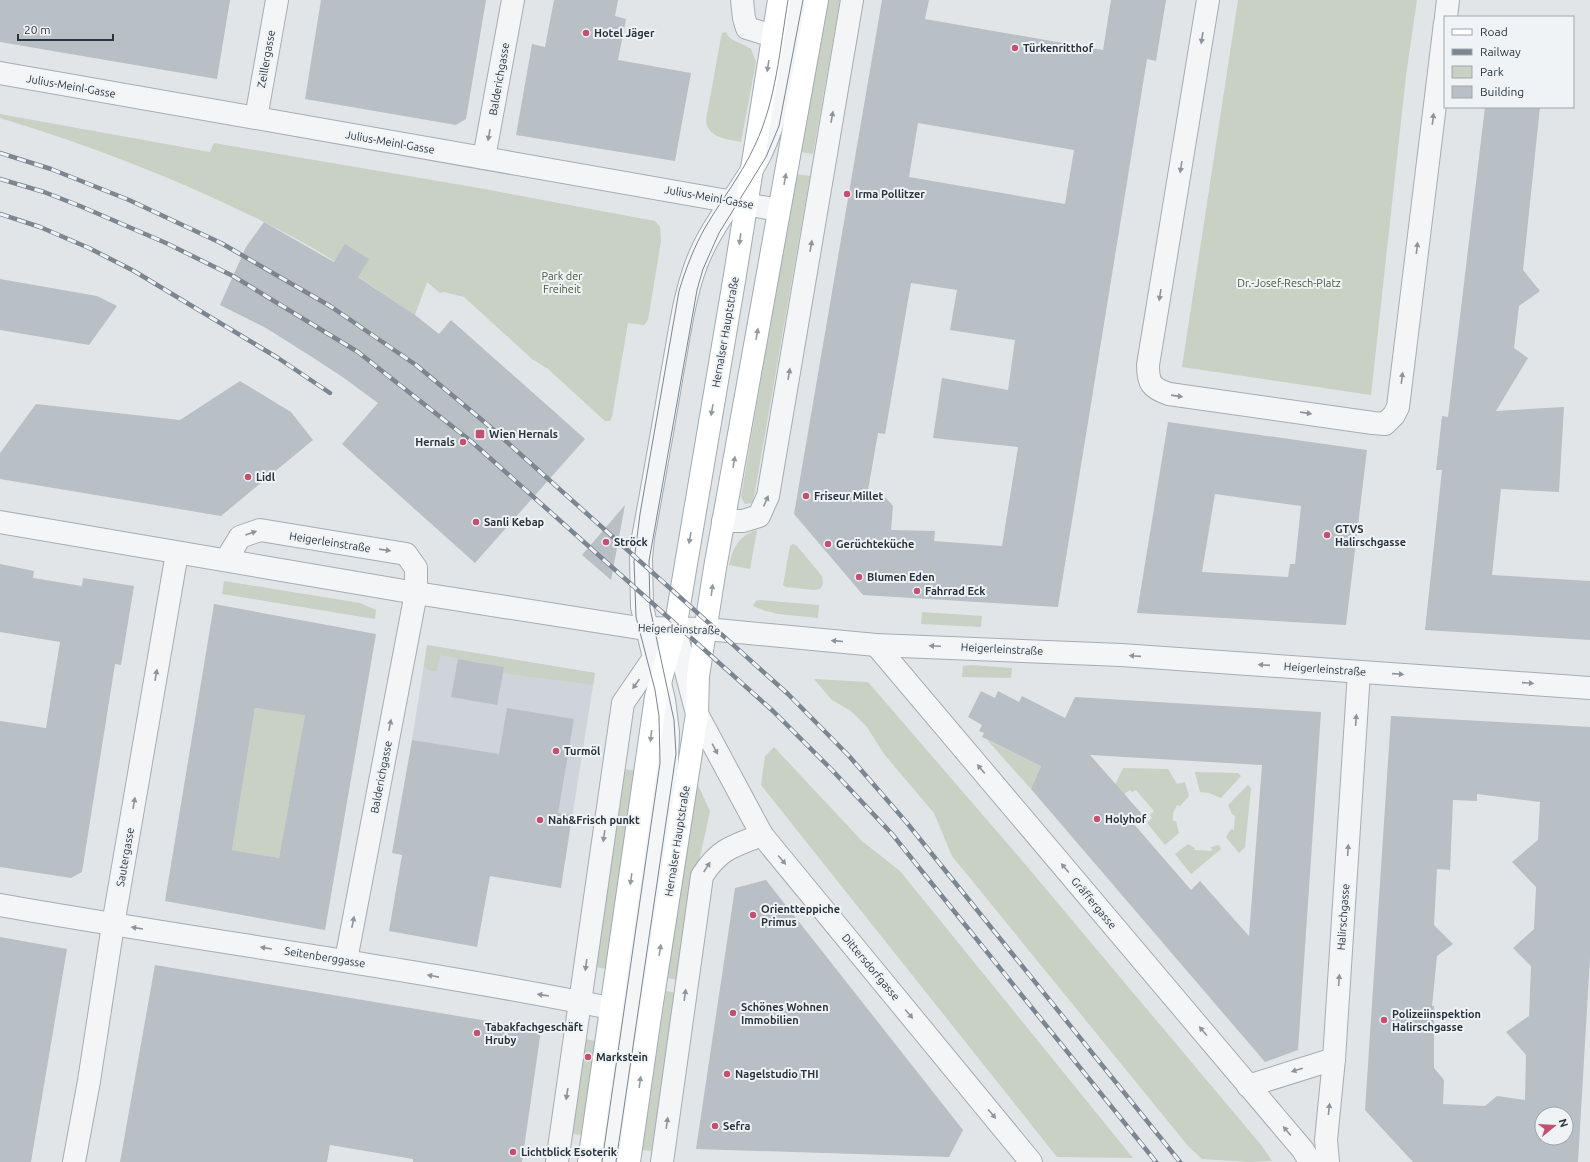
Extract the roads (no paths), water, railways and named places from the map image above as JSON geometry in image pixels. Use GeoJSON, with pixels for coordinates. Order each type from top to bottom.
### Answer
{"type":"FeatureCollection","features":[{"type":"Feature","properties":{"kind":"main road","name":"Hernalser Hauptstraße"},"geometry":{"type":"LineString","coordinates":[[629,1162],[631,1012],[656,697],[675,629],[735,275],[738,203],[751,170],[779,0]]}},
{"type":"Feature","properties":{"kind":"main road","name":"Hernalser Hauptstraße"},"geometry":{"type":"LineString","coordinates":[[589,1162],[631,1012],[697,714],[698,676],[723,521],[816,0]]}},
{"type":"Feature","properties":{"kind":"street","name":"Zeillergasse"},"geometry":{"type":"LineString","coordinates":[[256,118],[277,0]]}},
{"type":"Feature","properties":{"kind":"street","name":"Balderichgasse"},"geometry":{"type":"LineString","coordinates":[[484,158],[513,0]]}},
{"type":"Feature","properties":{"kind":"street"},"geometry":{"type":"LineString","coordinates":[[742,0],[747,28],[773,36]]}},
{"type":"Feature","properties":{"kind":"street"},"geometry":{"type":"LineString","coordinates":[[751,170],[765,141],[779,98],[797,0]]}},
{"type":"Feature","properties":{"kind":"street"},"geometry":{"type":"LineString","coordinates":[[723,521],[743,521],[759,516],[768,496],[852,0]]}},
{"type":"Feature","properties":{"kind":"street"},"geometry":{"type":"LineString","coordinates":[[1208,0],[1148,365],[1150,383],[1157,390],[1169,394],[1373,423],[1385,424],[1394,415],[1398,407],[1444,31]]}},
{"type":"Feature","properties":{"kind":"street"},"geometry":{"type":"LineString","coordinates":[[1446,16],[1448,0]]}},
{"type":"Feature","properties":{"kind":"street","name":"Julius-Meinl-Gasse"},"geometry":{"type":"LineString","coordinates":[[0,73],[779,210]]}},
{"type":"Feature","properties":{"kind":"street"},"geometry":{"type":"LineString","coordinates":[[661,680],[654,658],[642,607],[643,538],[681,324],[696,266],[704,245],[738,203]]}},
{"type":"Feature","properties":{"kind":"street","name":"Heigerleinstraße"},"geometry":{"type":"LineString","coordinates":[[0,522],[416,593],[595,622],[647,628],[706,629],[876,645],[1120,655],[1590,688]]}},
{"type":"Feature","properties":{"kind":"street","name":"Heigerleinstraße"},"geometry":{"type":"LineString","coordinates":[[226,560],[240,537],[260,530],[406,554],[416,568],[416,593]]}},
{"type":"Feature","properties":{"kind":"street","name":"Sautergasse"},"geometry":{"type":"LineString","coordinates":[[74,1162],[89,1081],[113,925],[177,553]]}},
{"type":"Feature","properties":{"kind":"street","name":"Balderichgasse"},"geometry":{"type":"LineString","coordinates":[[346,960],[416,593]]}},
{"type":"Feature","properties":{"kind":"street","name":"Hernalser Hauptstraße"},"geometry":{"type":"LineString","coordinates":[[557,1162],[623,703],[675,629]]}},
{"type":"Feature","properties":{"kind":"street","name":"Dittersdorfgasse"},"geometry":{"type":"LineString","coordinates":[[675,629],[697,714],[762,835],[1031,1162]]}},
{"type":"Feature","properties":{"kind":"street","name":"Gräffergasse"},"geometry":{"type":"LineString","coordinates":[[876,645],[1303,1150],[1310,1162]]}},
{"type":"Feature","properties":{"kind":"street","name":"Halirschgasse"},"geometry":{"type":"LineString","coordinates":[[1328,1162],[1326,1140],[1334,1059],[1359,672]]}},
{"type":"Feature","properties":{"kind":"street"},"geometry":{"type":"LineString","coordinates":[[662,1162],[702,876],[712,861],[733,845],[762,835]]}},
{"type":"Feature","properties":{"kind":"street","name":"Seitenberggasse"},"geometry":{"type":"LineString","coordinates":[[0,905],[113,925],[346,960],[631,1012]]}},
{"type":"Feature","properties":{"kind":"street","name":"Hernalser Hauptstraße"},"geometry":{"type":"LineString","coordinates":[[609,1162],[631,1012]]}},
{"type":"Feature","properties":{"kind":"street"},"geometry":{"type":"LineString","coordinates":[[1248,1086],[1334,1059]]}},
{"type":"Feature","properties":{"kind":"tram line"},"geometry":{"type":"LineString","coordinates":[[602,1162],[660,763],[659,716],[655,690],[636,617],[634,561],[640,514],[679,291],[684,274],[702,234],[750,156],[762,128],[773,92],[788,0]]}},
{"type":"Feature","properties":{"kind":"tram line"},"geometry":{"type":"LineString","coordinates":[[616,1162],[676,754],[674,720],[650,608],[649,561],[697,290],[703,269],[719,233],[766,157],[779,126],[803,0]]}},
{"type":"Feature","properties":{"kind":"railway"},"geometry":{"type":"LineString","coordinates":[[0,153],[51,169],[129,200],[221,243],[330,306],[416,365],[488,425],[788,694],[849,756],[907,823],[1180,1162]]}},
{"type":"Feature","properties":{"kind":"railway"},"geometry":{"type":"LineString","coordinates":[[0,179],[44,192],[80,206],[166,243],[233,276],[358,352],[472,442],[773,711],[832,770],[892,834],[1156,1162]]}},
{"type":"Feature","properties":{"kind":"railway"},"geometry":{"type":"LineString","coordinates":[[0,214],[40,227],[89,248],[134,271],[278,358],[330,393]]}},
{"type":"Feature","properties":{"kind":"place","name":"Hotel Jäger"},"geometry":{"type":"Point","coordinates":[586,33]}},
{"type":"Feature","properties":{"kind":"place","name":"Türkenritthof"},"geometry":{"type":"Point","coordinates":[1015,48]}},
{"type":"Feature","properties":{"kind":"place","name":"Irma Pollitzer"},"geometry":{"type":"Point","coordinates":[847,194]}},
{"type":"Feature","properties":{"kind":"place","name":"Wien Hernals"},"geometry":{"type":"Point","coordinates":[480,434]}},
{"type":"Feature","properties":{"kind":"place","name":"Hernals"},"geometry":{"type":"Point","coordinates":[463,442]}},
{"type":"Feature","properties":{"kind":"place","name":"Lidl"},"geometry":{"type":"Point","coordinates":[248,477]}},
{"type":"Feature","properties":{"kind":"place","name":"Friseur Millet"},"geometry":{"type":"Point","coordinates":[806,496]}},
{"type":"Feature","properties":{"kind":"place","name":"Sanli Kebap"},"geometry":{"type":"Point","coordinates":[476,522]}},
{"type":"Feature","properties":{"kind":"place","name":"GTVS Halirschgasse"},"geometry":{"type":"Point","coordinates":[1327,535]}},
{"type":"Feature","properties":{"kind":"place","name":"Ströck"},"geometry":{"type":"Point","coordinates":[606,542]}},
{"type":"Feature","properties":{"kind":"place","name":"Gerüchteküche"},"geometry":{"type":"Point","coordinates":[828,544]}},
{"type":"Feature","properties":{"kind":"place","name":"Blumen Eden"},"geometry":{"type":"Point","coordinates":[859,577]}},
{"type":"Feature","properties":{"kind":"place","name":"Fahrrad Eck"},"geometry":{"type":"Point","coordinates":[917,591]}},
{"type":"Feature","properties":{"kind":"place","name":"Turmöl"},"geometry":{"type":"Point","coordinates":[556,751]}},
{"type":"Feature","properties":{"kind":"place","name":"Holyhof"},"geometry":{"type":"Point","coordinates":[1097,819]}},
{"type":"Feature","properties":{"kind":"place","name":"Nah&Frisch punkt"},"geometry":{"type":"Point","coordinates":[540,820]}},
{"type":"Feature","properties":{"kind":"place","name":"Orientteppiche Primus"},"geometry":{"type":"Point","coordinates":[753,915]}},
{"type":"Feature","properties":{"kind":"place","name":"Schönes Wohnen Immobilien"},"geometry":{"type":"Point","coordinates":[733,1013]}},
{"type":"Feature","properties":{"kind":"place","name":"Polizeiinspektion Halirschgasse"},"geometry":{"type":"Point","coordinates":[1384,1020]}},
{"type":"Feature","properties":{"kind":"place","name":"Tabakfachgeschäft Hruby"},"geometry":{"type":"Point","coordinates":[477,1033]}},
{"type":"Feature","properties":{"kind":"place","name":"Markstein"},"geometry":{"type":"Point","coordinates":[588,1057]}},
{"type":"Feature","properties":{"kind":"place","name":"Nagelstudio THI"},"geometry":{"type":"Point","coordinates":[727,1074]}},
{"type":"Feature","properties":{"kind":"place","name":"Sefra"},"geometry":{"type":"Point","coordinates":[715,1126]}},
{"type":"Feature","properties":{"kind":"place","name":"Lichtblick Esoterik"},"geometry":{"type":"Point","coordinates":[513,1152]}},
{"type":"Feature","properties":{"kind":"park label","name":"Park der Freiheit"},"geometry":{"type":"Point","coordinates":[562,282]}},
{"type":"Feature","properties":{"kind":"park label","name":"Dr.-Josef-Resch-Platz"},"geometry":{"type":"Point","coordinates":[1289,283]}}]}
